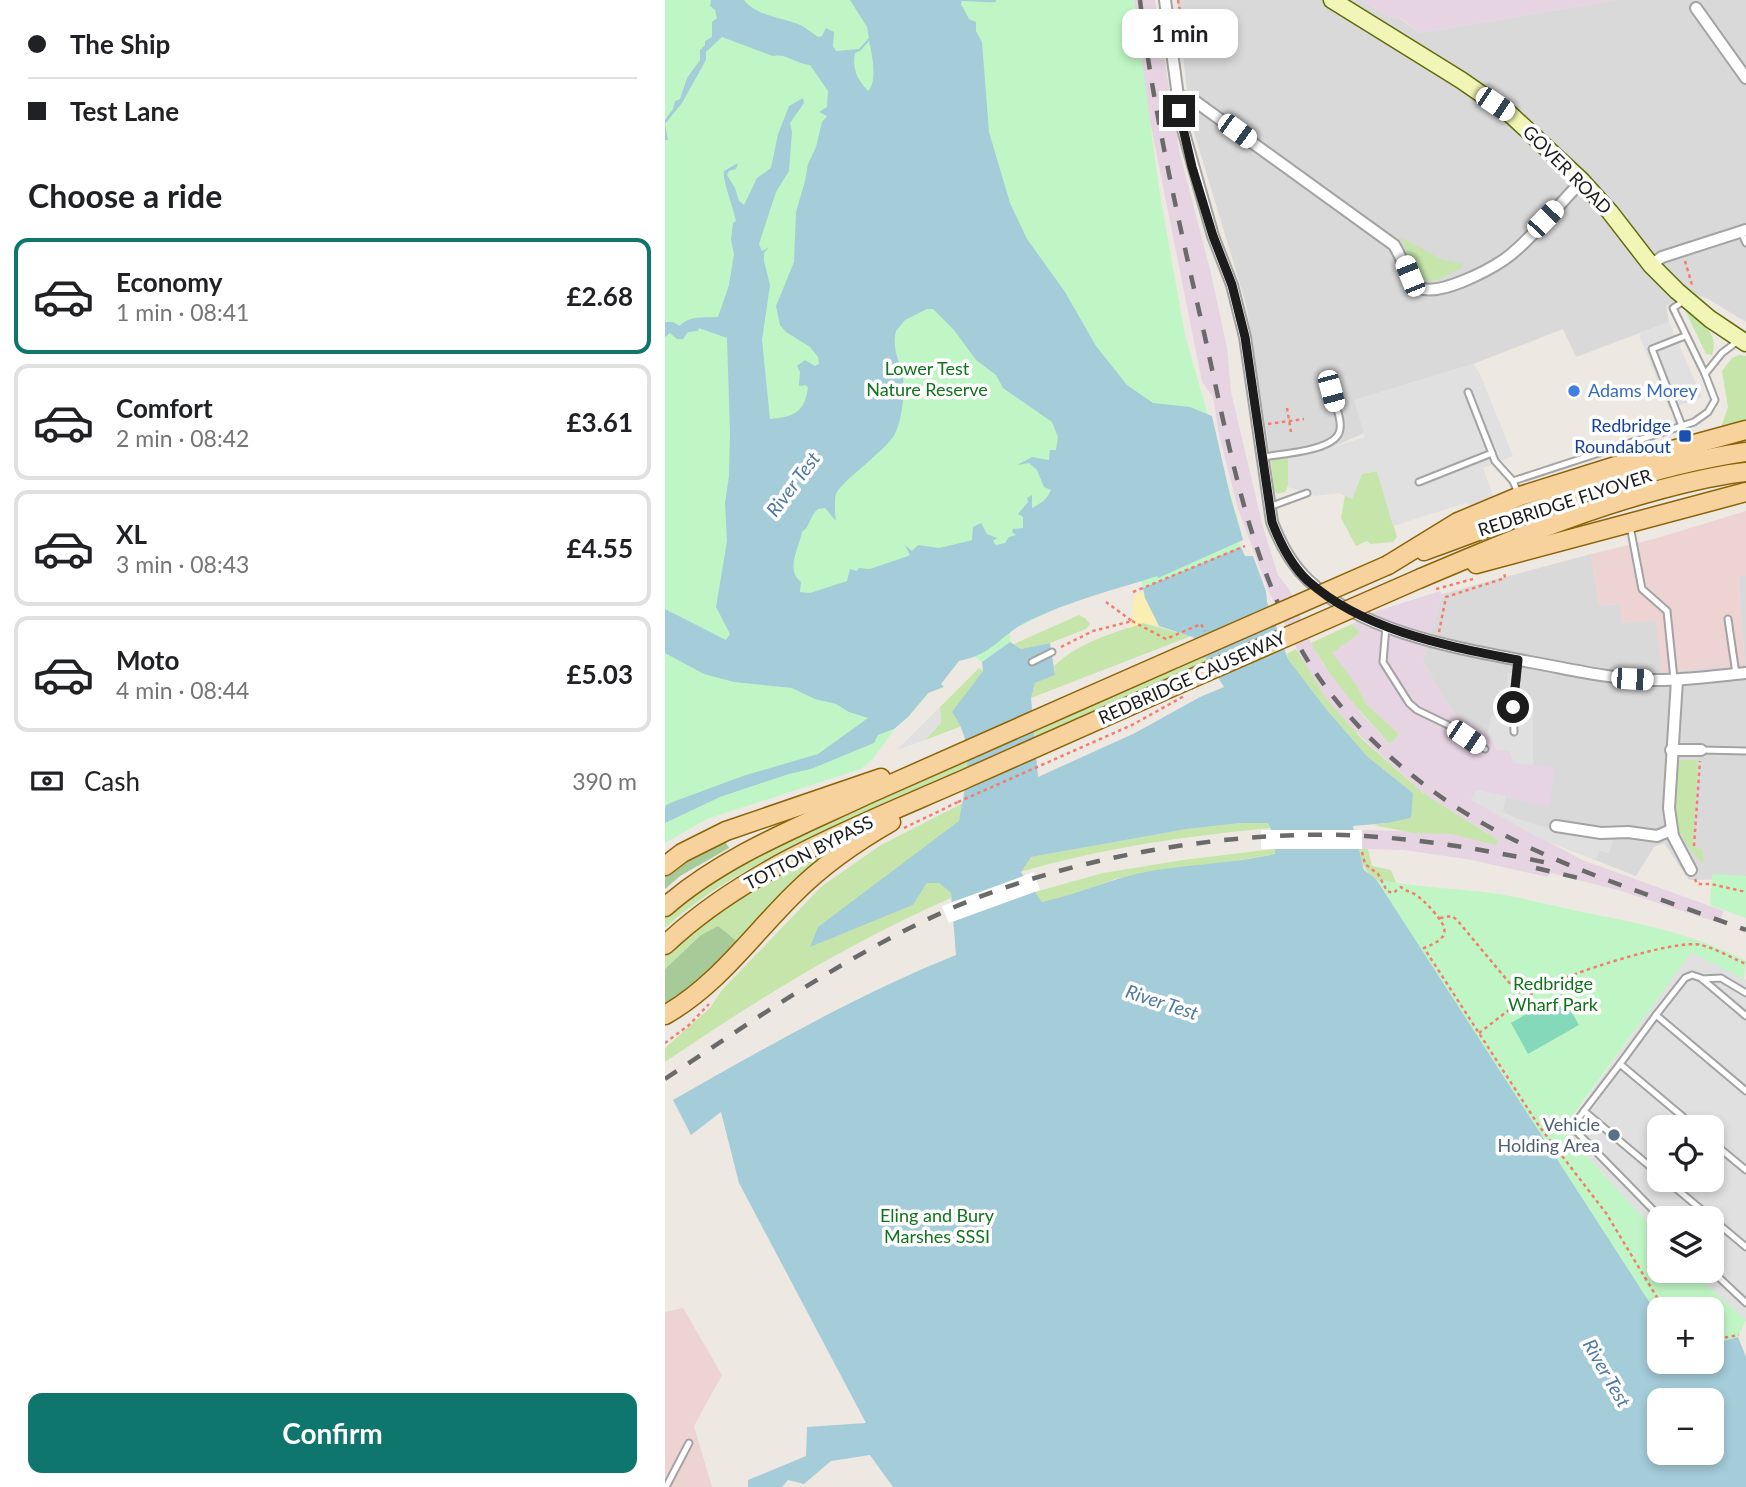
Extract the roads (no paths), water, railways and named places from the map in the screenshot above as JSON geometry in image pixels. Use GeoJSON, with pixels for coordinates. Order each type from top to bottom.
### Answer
{"type":"FeatureCollection","features":[{"type":"Feature","properties":{"kind":"main road"},"geometry":{"type":"LineString","coordinates":[[1388,565],[1516,488],[1625,463],[1746,430]]}},
{"type":"Feature","properties":{"kind":"main road","name":"REDBRIDGE FLYOVER"},"geometry":{"type":"LineString","coordinates":[[1421,578],[1660,481],[1746,452]]}},
{"type":"Feature","properties":{"kind":"main road","name":"REDBRIDGE FLYOVER"},"geometry":{"type":"LineString","coordinates":[[1388,565],[1561,501],[1660,481],[1746,472]]}},
{"type":"Feature","properties":{"kind":"main road"},"geometry":{"type":"LineString","coordinates":[[1421,578],[1746,492]]}},
{"type":"Feature","properties":{"kind":"main road","name":"REDBRIDGE CAUSEWAY"},"geometry":{"type":"LineString","coordinates":[[964,750],[1388,565]]}},
{"type":"Feature","properties":{"kind":"main road","name":"REDBRIDGE CAUSEWAY"},"geometry":{"type":"LineString","coordinates":[[963,780],[1421,578]]}},
{"type":"Feature","properties":{"kind":"main road"},"geometry":{"type":"LineString","coordinates":[[665,866],[682,853],[726,831],[964,750]]}},
{"type":"Feature","properties":{"kind":"main road","name":"TOTTON BYPASS"},"geometry":{"type":"LineString","coordinates":[[665,907],[701,878],[772,839],[964,750]]}},
{"type":"Feature","properties":{"kind":"main road"},"geometry":{"type":"LineString","coordinates":[[665,1015],[728,966],[796,891],[824,867],[867,835],[963,780]]}},
{"type":"Feature","properties":{"kind":"main road","name":"TOTTON BYPASS"},"geometry":{"type":"LineString","coordinates":[[665,945],[682,928],[718,902],[809,849],[963,780]]}},
{"type":"Feature","properties":{"kind":"street"},"geometry":{"type":"LineString","coordinates":[[1165,0],[1176,96],[1192,167],[1239,310],[1245,337],[1272,522],[1281,544],[1307,579],[1330,598],[1386,626],[1437,642],[1518,660],[1616,678],[1676,680],[1741,673]]}},
{"type":"Feature","properties":{"kind":"street","name":"GOVER ROAD"},"geometry":{"type":"LineString","coordinates":[[1332,0],[1461,80],[1510,114],[1582,181],[1651,265],[1690,293],[1742,342]]}},
{"type":"Feature","properties":{"kind":"street"},"geometry":{"type":"LineString","coordinates":[[1696,8],[1746,78]]}},
{"type":"Feature","properties":{"kind":"street"},"geometry":{"type":"LineString","coordinates":[[1176,96],[1192,99],[1394,245],[1410,276],[1420,287],[1428,289],[1451,286],[1505,258],[1582,181]]}},
{"type":"Feature","properties":{"kind":"street"},"geometry":{"type":"LineString","coordinates":[[1651,265],[1662,257],[1744,235]]}},
{"type":"Feature","properties":{"kind":"street"},"geometry":{"type":"LineString","coordinates":[[1676,680],[1669,808],[1671,830],[1691,870]]}},
{"type":"Feature","properties":{"kind":"street"},"geometry":{"type":"LineString","coordinates":[[1671,750],[1701,750]]}},
{"type":"Feature","properties":{"kind":"street"},"geometry":{"type":"LineString","coordinates":[[1556,826],[1601,833],[1628,832],[1657,836],[1671,830]]}},
{"type":"Feature","properties":{"kind":"lane"},"geometry":{"type":"LineString","coordinates":[[1468,392],[1495,461],[1516,488],[1695,422],[1708,412],[1715,400],[1673,309],[1690,293]]}},
{"type":"Feature","properties":{"kind":"lane"},"geometry":{"type":"LineString","coordinates":[[1682,426],[1652,349],[1685,336]]}},
{"type":"Feature","properties":{"kind":"lane"},"geometry":{"type":"LineString","coordinates":[[1705,374],[1722,354],[1742,342]]}},
{"type":"Feature","properties":{"kind":"lane"},"geometry":{"type":"LineString","coordinates":[[1262,457],[1309,450],[1330,444],[1338,438],[1341,427],[1331,391]]}},
{"type":"Feature","properties":{"kind":"lane"},"geometry":{"type":"LineString","coordinates":[[1419,482],[1492,453]]}},
{"type":"Feature","properties":{"kind":"lane"},"geometry":{"type":"LineString","coordinates":[[1269,507],[1307,493]]}},
{"type":"Feature","properties":{"kind":"lane"},"geometry":{"type":"LineString","coordinates":[[1630,523],[1642,589],[1667,611],[1676,680]]}},
{"type":"Feature","properties":{"kind":"lane"},"geometry":{"type":"LineString","coordinates":[[1728,619],[1741,673]]}},
{"type":"Feature","properties":{"kind":"lane"},"geometry":{"type":"LineString","coordinates":[[1386,626],[1383,662],[1409,703],[1485,749]]}},
{"type":"Feature","properties":{"kind":"lane"},"geometry":{"type":"LineString","coordinates":[[1032,662],[1052,652]]}},
{"type":"Feature","properties":{"kind":"lane"},"geometry":{"type":"LineString","coordinates":[[1514,732],[1513,707],[1518,660]]}},
{"type":"Feature","properties":{"kind":"lane"},"geometry":{"type":"LineString","coordinates":[[1701,750],[1746,751]]}},
{"type":"Feature","properties":{"kind":"lane"},"geometry":{"type":"LineString","coordinates":[[1649,1206],[1572,1126],[1685,978],[1692,975],[1702,979],[1746,1016]]}},
{"type":"Feature","properties":{"kind":"lane"},"geometry":{"type":"LineString","coordinates":[[1702,979],[1721,978],[1746,993]]}},
{"type":"Feature","properties":{"kind":"lane"},"geometry":{"type":"LineString","coordinates":[[1656,1015],[1746,1091]]}},
{"type":"Feature","properties":{"kind":"lane"},"geometry":{"type":"LineString","coordinates":[[1620,1064],[1681,1115]]}},
{"type":"Feature","properties":{"kind":"lane"},"geometry":{"type":"LineString","coordinates":[[1584,1111],[1647,1164]]}},
{"type":"Feature","properties":{"kind":"lane"},"geometry":{"type":"LineString","coordinates":[[1724,1152],[1746,1170]]}},
{"type":"Feature","properties":{"kind":"lane"},"geometry":{"type":"LineString","coordinates":[[1680,1192],[1746,1247]]}},
{"type":"Feature","properties":{"kind":"lane"},"geometry":{"type":"LineString","coordinates":[[1724,1282],[1746,1303]]}},
{"type":"Feature","properties":{"kind":"lane"},"geometry":{"type":"LineString","coordinates":[[666,1487],[689,1443]]}},
{"type":"Feature","properties":{"kind":"water","name":"River Test"},"geometry":{"type":"Polygon","coordinates":[[[711,0],[744,0],[755,9],[798,24],[818,37],[822,36],[826,28],[834,32],[833,46],[836,51],[859,49],[869,38],[867,27],[850,0],[986,0],[962,1],[961,4],[969,19],[976,22],[976,31],[982,42],[989,132],[1010,203],[1027,239],[1065,292],[1096,346],[1127,385],[1153,403],[1190,407],[1212,416],[1243,540],[1158,578],[1157,576],[1092,596],[1028,621],[981,654],[959,661],[941,684],[944,687],[928,693],[908,717],[894,729],[878,735],[874,743],[811,769],[720,797],[665,823],[665,806],[670,803],[743,776],[818,754],[868,718],[792,688],[734,682],[704,674],[665,653],[665,609],[726,640],[730,634],[716,607],[727,541],[725,503],[730,432],[727,338],[699,328],[698,331],[688,332],[683,339],[677,339],[670,333],[665,337],[665,322],[680,326],[693,319],[718,317],[729,285],[734,254],[731,240],[733,223],[736,221],[724,171],[738,163],[736,169],[729,171],[727,175],[739,201],[744,205],[757,178],[771,168],[778,134],[789,106],[803,98],[804,103],[790,123],[792,132],[789,171],[776,192],[759,244],[762,251],[769,247],[764,253],[770,285],[762,340],[770,419],[791,415],[801,408],[808,387],[799,385],[800,372],[797,366],[805,360],[815,366],[819,364],[818,357],[810,347],[780,325],[776,306],[794,262],[796,212],[808,164],[816,147],[822,122],[827,116],[819,112],[827,107],[828,91],[810,65],[782,56],[773,56],[722,37],[706,52],[706,60],[682,103],[665,124],[675,101],[680,99],[687,78],[700,60],[700,50],[705,41],[712,37],[712,22],[717,18],[715,10],[710,6],[711,0]],[[869,41],[855,53],[854,59],[856,74],[868,91],[874,74],[869,41]],[[927,309],[905,320],[896,331],[895,347],[904,388],[901,415],[893,437],[839,489],[835,500],[836,521],[825,508],[818,509],[802,532],[793,565],[796,577],[801,582],[800,592],[810,593],[847,581],[850,569],[870,569],[908,556],[910,555],[905,545],[912,551],[918,545],[939,548],[972,540],[973,527],[981,523],[987,534],[997,538],[993,541],[996,545],[1005,543],[1009,537],[1016,535],[1012,532],[1013,529],[1023,528],[1023,517],[1018,514],[1028,502],[1027,498],[1032,495],[1032,508],[1046,499],[1051,490],[1044,487],[1037,470],[1029,463],[1017,465],[1032,457],[1049,460],[1050,450],[1056,450],[1058,437],[1052,422],[1003,388],[996,375],[976,360],[954,330],[933,309],[927,309]]]}},
{"type":"Feature","properties":{"kind":"water","name":"River Test"},"geometry":{"type":"Polygon","coordinates":[[[1241,547],[1245,556],[1253,556],[1288,659],[1326,709],[1368,757],[1413,793],[1411,818],[1353,826],[1364,870],[1376,879],[1647,1298],[1647,1374],[1724,1374],[1724,1341],[1738,1337],[1746,1357],[1746,1487],[893,1487],[870,1455],[831,1461],[804,1484],[788,1480],[782,1487],[748,1487],[748,1480],[806,1456],[807,1427],[866,1423],[739,1183],[721,1112],[691,1135],[673,1100],[847,1004],[956,955],[951,893],[939,883],[927,883],[913,905],[810,947],[818,927],[959,821],[967,751],[960,725],[952,712],[983,671],[982,662],[1010,642],[1021,649],[1050,643],[1055,675],[1035,683],[1031,698],[1038,777],[1135,733],[1200,697],[1224,687],[1193,637],[1159,626],[1143,588],[1241,547]],[[1268,823],[1187,829],[1031,857],[1021,872],[1042,902],[1137,874],[1275,854],[1275,837],[1268,823]]]}},
{"type":"Feature","properties":{"kind":"waterway"},"geometry":{"type":"LineString","coordinates":[[986,0],[994,0]]}},
{"type":"Feature","properties":{"kind":"railway"},"geometry":{"type":"LineString","coordinates":[[1140,0],[1169,174],[1242,498],[1265,572],[1280,608],[1309,663],[1338,702],[1371,739],[1426,786],[1463,811],[1501,833],[1580,870],[1746,930]]}},
{"type":"Feature","properties":{"kind":"railway"},"geometry":{"type":"LineString","coordinates":[[665,1079],[800,990],[869,949],[941,913],[988,894],[1093,862],[1204,842],[1314,835],[1411,840],[1548,863]]}},
{"type":"Feature","properties":{"kind":"railway"},"geometry":{"type":"LineString","coordinates":[[1536,868],[1583,879]]}},
{"type":"Feature","properties":{"kind":"place","name":"Adams Morey"},"geometry":{"type":"Point","coordinates":[1574,391]}},
{"type":"Feature","properties":{"kind":"place","name":"Redbridge Roundabout"},"geometry":{"type":"Point","coordinates":[1685,436]}},
{"type":"Feature","properties":{"kind":"place","name":"Vehicle Holding Area"},"geometry":{"type":"Point","coordinates":[1614,1135]}},
{"type":"Feature","properties":{"kind":"park label","name":"Lower Test Nature Reserve"},"geometry":{"type":"Point","coordinates":[927,379]}},
{"type":"Feature","properties":{"kind":"park label","name":"Redbridge Wharf Park"},"geometry":{"type":"Point","coordinates":[1553,994]}},
{"type":"Feature","properties":{"kind":"park label","name":"Eling and Bury Marshes SSSI"},"geometry":{"type":"Point","coordinates":[937,1226]}}]}
